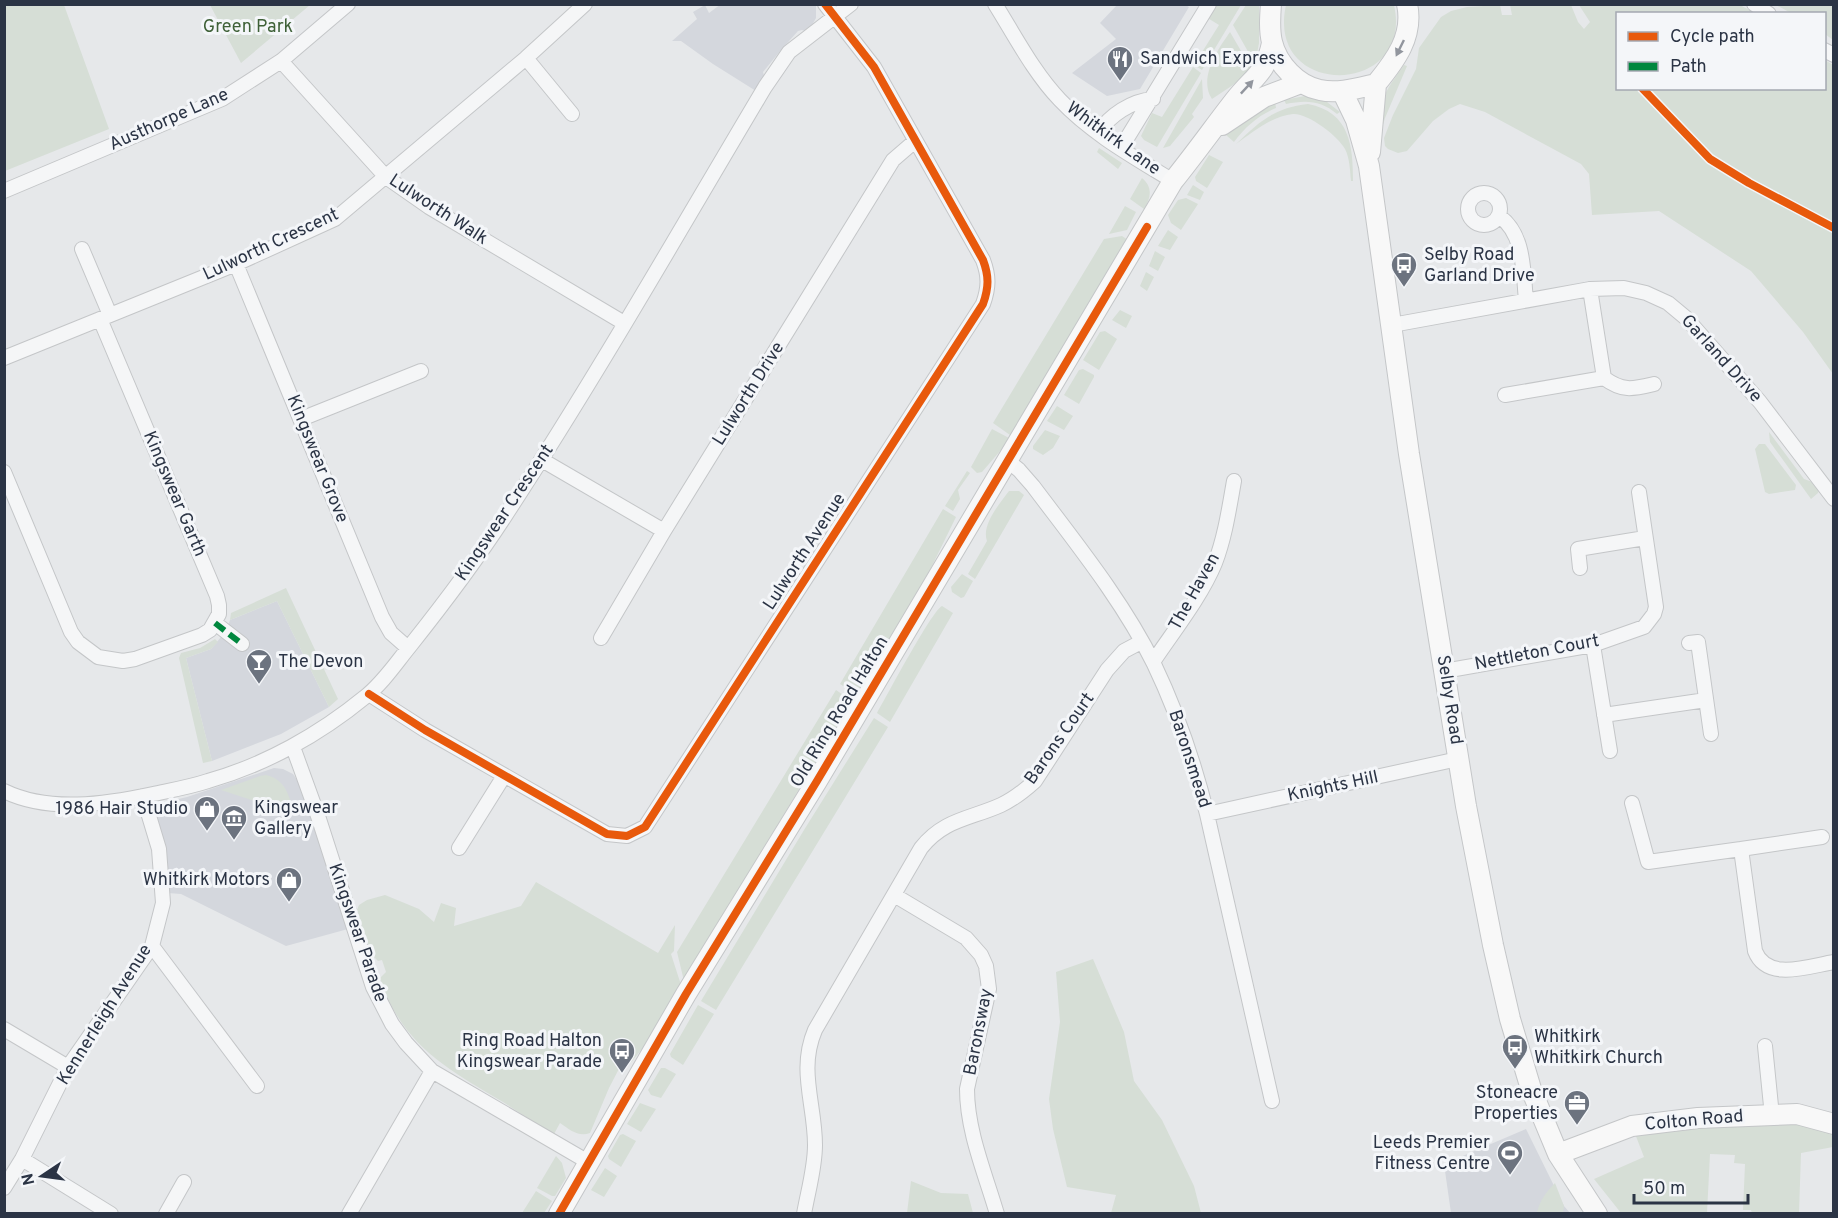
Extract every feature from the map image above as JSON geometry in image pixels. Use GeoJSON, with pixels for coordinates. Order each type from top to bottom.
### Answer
{"type":"FeatureCollection","features":[{"type":"Feature","properties":{"kind":"main road"},"geometry":{"type":"LineString","coordinates":[[1271,4],[1272,43],[1282,65],[1301,83],[1320,90],[1342,91],[1376,84],[1400,52],[1409,30],[1410,5]]}},
{"type":"Feature","properties":{"kind":"main road","name":"Old Ring Road Halton"},"geometry":{"type":"LineString","coordinates":[[560,1214],[686,994],[817,781],[1173,181],[1236,99],[1263,70],[1269,59],[1272,43]]}},
{"type":"Feature","properties":{"kind":"main road","name":"Old Ring Road Halton"},"geometry":{"type":"LineString","coordinates":[[1215,129],[1264,97],[1301,83]]}},
{"type":"Feature","properties":{"kind":"main road","name":"Selby Road"},"geometry":{"type":"LineString","coordinates":[[1369,166],[1376,84]]}},
{"type":"Feature","properties":{"kind":"main road","name":"Selby Road"},"geometry":{"type":"LineString","coordinates":[[1342,91],[1356,120],[1369,166],[1408,454],[1458,759],[1493,945],[1510,1019],[1531,1089],[1558,1154],[1597,1214]]}},
{"type":"Feature","properties":{"kind":"main road","name":"Colton Road"},"geometry":{"type":"LineString","coordinates":[[1558,1154],[1632,1126],[1706,1117],[1797,1114],[1833,1124]]}},
{"type":"Feature","properties":{"kind":"street","name":"Austhorpe Lane"},"geometry":{"type":"LineString","coordinates":[[4,191],[222,99],[281,61],[348,4]]}},
{"type":"Feature","properties":{"kind":"street","name":"Lulworth Crescent"},"geometry":{"type":"LineString","coordinates":[[4,358],[236,264],[335,219],[526,58],[585,4]]}},
{"type":"Feature","properties":{"kind":"street"},"geometry":{"type":"LineString","coordinates":[[825,4],[835,17]]}},
{"type":"Feature","properties":{"kind":"street","name":"Kingswear Crescent"},"geometry":{"type":"LineString","coordinates":[[4,791],[24,799],[48,803],[96,803],[208,782],[293,747],[348,711],[369,694],[480,556],[542,459],[771,78],[789,52],[852,4]]}},
{"type":"Feature","properties":{"kind":"street","name":"Whitkirk Lane"},"geometry":{"type":"LineString","coordinates":[[995,4],[1049,88],[1071,111],[1098,133],[1173,181]]}},
{"type":"Feature","properties":{"kind":"street"},"geometry":{"type":"LineString","coordinates":[[1121,148],[1209,4]]}},
{"type":"Feature","properties":{"kind":"street","name":"Lulworth Avenue"},"geometry":{"type":"LineString","coordinates":[[369,694],[425,730],[607,834],[617,837],[627,836],[645,827],[983,304],[987,293],[987,270],[983,260],[874,67],[835,17]]}},
{"type":"Feature","properties":{"kind":"street"},"geometry":{"type":"LineString","coordinates":[[526,58],[572,114]]}},
{"type":"Feature","properties":{"kind":"street","name":"Lulworth Walk"},"geometry":{"type":"LineString","coordinates":[[281,61],[386,177],[429,207],[624,323]]}},
{"type":"Feature","properties":{"kind":"street"},"geometry":{"type":"LineString","coordinates":[[1098,133],[1115,114],[1132,105],[1152,99]]}},
{"type":"Feature","properties":{"kind":"street","name":"Lulworth Drive"},"geometry":{"type":"LineString","coordinates":[[601,638],[664,531],[893,160],[915,141]]}},
{"type":"Feature","properties":{"kind":"street"},"geometry":{"type":"LineString","coordinates":[[1499,216],[1514,232],[1520,247],[1526,300]]}},
{"type":"Feature","properties":{"kind":"street","name":"Kingswear Garth"},"geometry":{"type":"LineString","coordinates":[[81,249],[105,317],[217,596],[219,605],[215,623]]}},
{"type":"Feature","properties":{"kind":"street","name":"Kingswear Grove"},"geometry":{"type":"LineString","coordinates":[[236,264],[382,617],[391,633],[408,648]]}},
{"type":"Feature","properties":{"kind":"street","name":"Garland Drive"},"geometry":{"type":"LineString","coordinates":[[1392,325],[1590,289],[1624,288],[1657,298],[1677,310],[1760,402],[1833,499]]}},
{"type":"Feature","properties":{"kind":"street"},"geometry":{"type":"LineString","coordinates":[[1590,289],[1604,378]]}},
{"type":"Feature","properties":{"kind":"street"},"geometry":{"type":"LineString","coordinates":[[301,419],[422,372]]}},
{"type":"Feature","properties":{"kind":"street"},"geometry":{"type":"LineString","coordinates":[[1506,395],[1604,378],[1616,386],[1632,389],[1654,384]]}},
{"type":"Feature","properties":{"kind":"street"},"geometry":{"type":"LineString","coordinates":[[542,459],[664,531]]}},
{"type":"Feature","properties":{"kind":"street","name":"Baronsmead"},"geometry":{"type":"LineString","coordinates":[[1007,460],[1019,470],[1069,534],[1115,599],[1153,662],[1181,727],[1197,774],[1207,814],[1272,1101]]}},
{"type":"Feature","properties":{"kind":"street"},"geometry":{"type":"LineString","coordinates":[[4,472],[71,632],[78,642],[98,657],[123,661],[135,659],[202,635],[215,623],[242,644]]}},
{"type":"Feature","properties":{"kind":"street","name":"The Haven"},"geometry":{"type":"LineString","coordinates":[[1153,662],[1214,565],[1225,532],[1234,481]]}},
{"type":"Feature","properties":{"kind":"street","name":"Nettleton Court"},"geometry":{"type":"LineString","coordinates":[[1444,671],[1593,645],[1644,627],[1654,614],[1655,599],[1639,492]]}},
{"type":"Feature","properties":{"kind":"street"},"geometry":{"type":"LineString","coordinates":[[1580,568],[1578,549],[1645,538]]}},
{"type":"Feature","properties":{"kind":"street","name":"Barons Court"},"geometry":{"type":"LineString","coordinates":[[804,1214],[815,1148],[807,1064],[810,1041],[921,848],[936,832],[955,821],[1002,804],[1020,794],[1035,781],[1107,670],[1124,651],[1141,642]]}},
{"type":"Feature","properties":{"kind":"street"},"geometry":{"type":"LineString","coordinates":[[1689,643],[1698,642],[1712,735]]}},
{"type":"Feature","properties":{"kind":"street"},"geometry":{"type":"LineString","coordinates":[[1593,645],[1610,751]]}},
{"type":"Feature","properties":{"kind":"street"},"geometry":{"type":"LineString","coordinates":[[1604,715],[1706,700]]}},
{"type":"Feature","properties":{"kind":"street","name":"Kingswear Parade"},"geometry":{"type":"LineString","coordinates":[[293,747],[311,795],[376,995],[392,1024],[432,1071],[590,1163]]}},
{"type":"Feature","properties":{"kind":"street","name":"Knights Hill"},"geometry":{"type":"LineString","coordinates":[[1207,814],[1458,759]]}},
{"type":"Feature","properties":{"kind":"street"},"geometry":{"type":"LineString","coordinates":[[459,848],[504,776]]}},
{"type":"Feature","properties":{"kind":"street","name":"Kennerleigh Avenue"},"geometry":{"type":"LineString","coordinates":[[4,1188],[22,1159],[68,1067],[152,946],[163,903],[159,849],[143,796]]}},
{"type":"Feature","properties":{"kind":"street"},"geometry":{"type":"LineString","coordinates":[[1632,803],[1648,862],[1822,837]]}},
{"type":"Feature","properties":{"kind":"street"},"geometry":{"type":"LineString","coordinates":[[1741,849],[1755,951],[1758,958],[1769,968],[1776,969],[1833,962]]}},
{"type":"Feature","properties":{"kind":"street","name":"Baronsway"},"geometry":{"type":"LineString","coordinates":[[894,895],[966,938],[981,955],[986,966],[989,988],[967,1089],[967,1105],[997,1214]]}},
{"type":"Feature","properties":{"kind":"street"},"geometry":{"type":"LineString","coordinates":[[152,946],[257,1086]]}},
{"type":"Feature","properties":{"kind":"street"},"geometry":{"type":"LineString","coordinates":[[4,1029],[68,1067]]}},
{"type":"Feature","properties":{"kind":"street"},"geometry":{"type":"LineString","coordinates":[[1765,1046],[1773,1116]]}},
{"type":"Feature","properties":{"kind":"street"},"geometry":{"type":"LineString","coordinates":[[349,1214],[432,1071]]}},
{"type":"Feature","properties":{"kind":"street"},"geometry":{"type":"LineString","coordinates":[[22,1159],[111,1214]]}},
{"type":"Feature","properties":{"kind":"street"},"geometry":{"type":"LineString","coordinates":[[166,1214],[184,1182]]}},
{"type":"Feature","properties":{"kind":"shaded area"},"geometry":{"type":"Polygon","coordinates":[[[721,4],[816,5],[816,18],[808,32],[798,31],[781,50],[763,72],[765,79],[756,91],[681,41],[672,41],[697,19],[693,12],[705,5],[709,13],[721,4]]]}},
{"type":"Feature","properties":{"kind":"shaded area"},"geometry":{"type":"Polygon","coordinates":[[[1184,4],[1189,7],[1140,89],[1107,96],[1072,73],[1116,39],[1100,23],[1117,5],[1184,4]]]}},
{"type":"Feature","properties":{"kind":"shaded area"},"geometry":{"type":"Polygon","coordinates":[[[277,601],[329,707],[281,734],[212,761],[186,658],[211,649],[226,631],[230,620],[277,601]]]}},
{"type":"Feature","properties":{"kind":"shaded area"},"geometry":{"type":"Polygon","coordinates":[[[274,768],[293,774],[299,783],[348,929],[286,946],[181,894],[168,893],[154,825],[156,815],[170,801],[274,768]]]}},
{"type":"Feature","properties":{"kind":"shaded area"},"geometry":{"type":"Polygon","coordinates":[[[1526,1129],[1564,1206],[1570,1213],[1451,1213],[1444,1164],[1526,1129]]]}},
{"type":"Feature","properties":{"kind":"green space"},"geometry":{"type":"Polygon","coordinates":[[[5,4],[64,5],[109,129],[5,171],[5,4]]]}},
{"type":"Feature","properties":{"kind":"green space"},"geometry":{"type":"Polygon","coordinates":[[[1738,4],[1753,12],[1616,12],[1616,90],[1826,90],[1826,61],[1833,65],[1833,374],[1803,332],[1751,271],[1659,211],[1592,215],[1589,174],[1581,164],[1485,112],[1460,104],[1433,121],[1407,151],[1398,153],[1385,146],[1384,138],[1393,115],[1416,69],[1419,48],[1441,17],[1451,11],[1467,7],[1500,5],[1502,15],[1512,15],[1510,5],[1571,5],[1578,22],[1584,29],[1590,22],[1579,5],[1738,4]]]}},
{"type":"Feature","properties":{"kind":"green space","name":"Green Park"},"geometry":{"type":"Polygon","coordinates":[[[210,5],[310,5],[241,63],[210,5]]]}},
{"type":"Feature","properties":{"kind":"green space"},"geometry":{"type":"Polygon","coordinates":[[[1215,5],[1241,5],[1202,70],[1194,65],[1219,25],[1206,17],[1215,5]]]}},
{"type":"Feature","properties":{"kind":"green space"},"geometry":{"type":"Polygon","coordinates":[[[1246,5],[1259,5],[1259,43],[1255,64],[1233,25],[1246,5]]]}},
{"type":"Feature","properties":{"kind":"green space"},"geometry":{"type":"Polygon","coordinates":[[[1286,5],[1394,5],[1395,35],[1383,57],[1364,70],[1340,75],[1316,71],[1297,58],[1285,36],[1286,5]]]}},
{"type":"Feature","properties":{"kind":"green space"},"geometry":{"type":"Polygon","coordinates":[[[1776,5],[1833,5],[1833,40],[1826,35],[1826,12],[1789,12],[1776,5]]]}},
{"type":"Feature","properties":{"kind":"green space"},"geometry":{"type":"Polygon","coordinates":[[[1230,32],[1251,68],[1236,83],[1212,99],[1208,91],[1208,73],[1215,55],[1230,32]]]}},
{"type":"Feature","properties":{"kind":"green space"},"geometry":{"type":"Polygon","coordinates":[[[1404,65],[1407,66],[1380,134],[1380,113],[1384,97],[1404,65]]]}},
{"type":"Feature","properties":{"kind":"green space"},"geometry":{"type":"Polygon","coordinates":[[[1193,67],[1201,73],[1157,147],[1144,140],[1141,136],[1152,113],[1162,117],[1193,67]]]}},
{"type":"Feature","properties":{"kind":"green space"},"geometry":{"type":"Polygon","coordinates":[[[1202,79],[1203,98],[1192,114],[1194,117],[1170,146],[1163,148],[1202,79]]]}},
{"type":"Feature","properties":{"kind":"green space"},"geometry":{"type":"Polygon","coordinates":[[[1305,96],[1327,102],[1340,112],[1337,114],[1313,102],[1286,104],[1284,100],[1305,96]]]}},
{"type":"Feature","properties":{"kind":"green space"},"geometry":{"type":"Polygon","coordinates":[[[1275,102],[1276,108],[1253,122],[1234,142],[1226,135],[1246,118],[1275,102]]]}},
{"type":"Feature","properties":{"kind":"green space"},"geometry":{"type":"Polygon","coordinates":[[[1308,104],[1333,114],[1341,123],[1350,143],[1353,181],[1351,181],[1350,165],[1345,149],[1322,126],[1306,117],[1285,115],[1270,121],[1236,144],[1277,112],[1308,104]]]}},
{"type":"Feature","properties":{"kind":"green space"},"geometry":{"type":"Polygon","coordinates":[[[1099,148],[1122,163],[1118,169],[1097,152],[1099,148]]]}},
{"type":"Feature","properties":{"kind":"green space"},"geometry":{"type":"Polygon","coordinates":[[[1209,155],[1223,162],[1207,188],[1196,181],[1195,177],[1209,155]]]}},
{"type":"Feature","properties":{"kind":"green space"},"geometry":{"type":"Polygon","coordinates":[[[1142,178],[1146,181],[1150,193],[1144,209],[1130,199],[1142,178]]]}},
{"type":"Feature","properties":{"kind":"green space"},"geometry":{"type":"Polygon","coordinates":[[[1193,185],[1204,192],[1200,200],[1187,195],[1193,185]]]}},
{"type":"Feature","properties":{"kind":"green space"},"geometry":{"type":"Polygon","coordinates":[[[1186,198],[1198,204],[1181,230],[1171,223],[1168,215],[1178,200],[1186,198]]]}},
{"type":"Feature","properties":{"kind":"green space"},"geometry":{"type":"Polygon","coordinates":[[[1125,206],[1136,212],[1127,230],[1109,234],[1125,206]]]}},
{"type":"Feature","properties":{"kind":"green space"},"geometry":{"type":"Polygon","coordinates":[[[1168,230],[1178,237],[1170,250],[1158,246],[1168,230]]]}},
{"type":"Feature","properties":{"kind":"green space"},"geometry":{"type":"Polygon","coordinates":[[[1122,236],[1128,240],[1010,435],[993,423],[1104,239],[1122,236]]]}},
{"type":"Feature","properties":{"kind":"green space"},"geometry":{"type":"Polygon","coordinates":[[[1155,251],[1165,257],[1158,271],[1149,266],[1155,251]]]}},
{"type":"Feature","properties":{"kind":"green space"},"geometry":{"type":"Polygon","coordinates":[[[1146,272],[1154,277],[1147,291],[1140,286],[1146,272]]]}},
{"type":"Feature","properties":{"kind":"green space"},"geometry":{"type":"Polygon","coordinates":[[[1120,310],[1132,316],[1126,328],[1112,320],[1120,310]]]}},
{"type":"Feature","properties":{"kind":"green space"},"geometry":{"type":"Polygon","coordinates":[[[1105,331],[1117,339],[1099,370],[1083,360],[1100,332],[1105,331]]]}},
{"type":"Feature","properties":{"kind":"green space"},"geometry":{"type":"Polygon","coordinates":[[[1083,369],[1094,377],[1079,404],[1064,395],[1079,370],[1083,369]]]}},
{"type":"Feature","properties":{"kind":"green space"},"geometry":{"type":"Polygon","coordinates":[[[1057,406],[1073,416],[1064,430],[1047,421],[1057,406]]]}},
{"type":"Feature","properties":{"kind":"green space"},"geometry":{"type":"Polygon","coordinates":[[[992,429],[1009,438],[982,472],[977,473],[971,467],[992,429]]]}},
{"type":"Feature","properties":{"kind":"green space"},"geometry":{"type":"Polygon","coordinates":[[[1045,430],[1060,436],[1053,448],[1043,455],[1033,449],[1033,446],[1045,430]]]}},
{"type":"Feature","properties":{"kind":"green space"},"geometry":{"type":"Polygon","coordinates":[[[1769,432],[1804,479],[1815,483],[1819,489],[1811,499],[1770,442],[1769,432]]]}},
{"type":"Feature","properties":{"kind":"green space"},"geometry":{"type":"Polygon","coordinates":[[[1759,444],[1765,444],[1796,485],[1795,490],[1769,494],[1765,492],[1755,449],[1759,444]]]}},
{"type":"Feature","properties":{"kind":"green space"},"geometry":{"type":"Polygon","coordinates":[[[967,471],[970,473],[958,490],[960,499],[953,511],[945,506],[967,471]]]}},
{"type":"Feature","properties":{"kind":"green space"},"geometry":{"type":"Polygon","coordinates":[[[1009,491],[1019,491],[1024,495],[975,579],[968,574],[987,541],[989,521],[1009,491]]]}},
{"type":"Feature","properties":{"kind":"green space"},"geometry":{"type":"Polygon","coordinates":[[[943,509],[956,517],[928,574],[856,694],[840,684],[943,509]]]}},
{"type":"Feature","properties":{"kind":"green space"},"geometry":{"type":"Polygon","coordinates":[[[962,574],[973,581],[964,597],[961,598],[952,592],[951,587],[962,574]]]}},
{"type":"Feature","properties":{"kind":"green space"},"geometry":{"type":"Polygon","coordinates":[[[286,588],[338,699],[329,707],[277,601],[230,620],[231,613],[286,588]]]}},
{"type":"Feature","properties":{"kind":"green space"},"geometry":{"type":"Polygon","coordinates":[[[942,606],[953,613],[890,722],[877,713],[919,638],[942,606]]]}},
{"type":"Feature","properties":{"kind":"green space"},"geometry":{"type":"Polygon","coordinates":[[[215,639],[218,642],[211,649],[186,658],[212,761],[203,763],[179,658],[181,653],[200,648],[215,639]]]}},
{"type":"Feature","properties":{"kind":"green space"},"geometry":{"type":"Polygon","coordinates":[[[836,690],[852,701],[684,981],[677,952],[836,690]]]}},
{"type":"Feature","properties":{"kind":"green space"},"geometry":{"type":"Polygon","coordinates":[[[874,718],[888,727],[716,1010],[701,1001],[874,718]]]}},
{"type":"Feature","properties":{"kind":"green space"},"geometry":{"type":"Polygon","coordinates":[[[266,775],[273,777],[286,789],[294,814],[221,790],[266,775]]]}},
{"type":"Feature","properties":{"kind":"green space"},"geometry":{"type":"Polygon","coordinates":[[[536,882],[658,953],[675,925],[674,951],[671,954],[682,988],[656,1032],[628,1066],[622,1063],[590,1133],[586,1134],[574,1132],[560,1123],[554,1134],[445,1066],[413,1038],[389,1001],[380,978],[386,972],[382,960],[378,961],[371,954],[357,910],[359,905],[367,900],[385,895],[419,909],[434,922],[441,903],[456,908],[454,926],[521,906],[536,882]]]}},
{"type":"Feature","properties":{"kind":"green space"},"geometry":{"type":"Polygon","coordinates":[[[1093,959],[1124,1032],[1134,1081],[1162,1120],[1194,1186],[1201,1213],[1111,1213],[1116,1195],[1067,1187],[1053,1129],[1049,1099],[1060,1022],[1056,972],[1093,959]]]}},
{"type":"Feature","properties":{"kind":"green space"},"geometry":{"type":"Polygon","coordinates":[[[698,1005],[714,1014],[683,1065],[670,1054],[698,1005]]]}},
{"type":"Feature","properties":{"kind":"green space"},"geometry":{"type":"Polygon","coordinates":[[[661,1068],[676,1074],[661,1098],[651,1095],[648,1090],[661,1068]]]}},
{"type":"Feature","properties":{"kind":"green space"},"geometry":{"type":"Polygon","coordinates":[[[640,1103],[656,1109],[641,1132],[627,1124],[640,1103]]]}},
{"type":"Feature","properties":{"kind":"green space"},"geometry":{"type":"Polygon","coordinates":[[[1705,1117],[1833,1124],[1833,1147],[1801,1153],[1799,1213],[1752,1213],[1751,1210],[1743,1210],[1745,1164],[1734,1163],[1735,1155],[1710,1154],[1707,1213],[1621,1213],[1594,1179],[1644,1157],[1632,1126],[1705,1117]]]}},
{"type":"Feature","properties":{"kind":"green space"},"geometry":{"type":"Polygon","coordinates":[[[623,1134],[636,1141],[621,1167],[608,1156],[620,1135],[623,1134]]]}},
{"type":"Feature","properties":{"kind":"green space"},"geometry":{"type":"Polygon","coordinates":[[[556,1156],[562,1163],[566,1178],[555,1196],[552,1196],[537,1188],[556,1156]]]}},
{"type":"Feature","properties":{"kind":"green space"},"geometry":{"type":"Polygon","coordinates":[[[605,1168],[617,1176],[604,1197],[591,1190],[605,1168]]]}},
{"type":"Feature","properties":{"kind":"green space"},"geometry":{"type":"Polygon","coordinates":[[[911,1181],[941,1193],[968,1194],[973,1213],[907,1213],[911,1181]]]}},
{"type":"Feature","properties":{"kind":"green space"},"geometry":{"type":"Polygon","coordinates":[[[1555,1183],[1564,1206],[1563,1213],[1537,1213],[1543,1197],[1555,1183]]]}},
{"type":"Feature","properties":{"kind":"green space"},"geometry":{"type":"Polygon","coordinates":[[[536,1191],[552,1201],[544,1213],[522,1213],[536,1191]]]}},
{"type":"Feature","properties":{"kind":"marked path"},"geometry":{"type":"LineString","coordinates":[[215,623],[242,644]]}},
{"type":"Feature","properties":{"kind":"cycle path"},"geometry":{"type":"LineString","coordinates":[[369,694],[425,730],[607,834],[627,836],[645,827],[983,304],[986,292],[988,282],[983,260],[874,67],[825,4]]}},
{"type":"Feature","properties":{"kind":"cycle path"},"geometry":{"type":"LineString","coordinates":[[1644,90],[1710,159],[1749,183],[1834,228]]}},
{"type":"Feature","properties":{"kind":"cycle path"},"geometry":{"type":"LineString","coordinates":[[559,1214],[686,994],[817,781],[1147,227]]}},
{"type":"Feature","properties":{"kind":"place","name":"Sandwich Express"},"geometry":{"type":"Point","coordinates":[1120,82]}},
{"type":"Feature","properties":{"kind":"place","name":"Selby Road Garland Drive"},"geometry":{"type":"Point","coordinates":[1404,288]}},
{"type":"Feature","properties":{"kind":"place","name":"The Devon"},"geometry":{"type":"Point","coordinates":[259,685]}},
{"type":"Feature","properties":{"kind":"place","name":"1986 Hair Studio"},"geometry":{"type":"Point","coordinates":[207,832]}},
{"type":"Feature","properties":{"kind":"place","name":"Kingswear Gallery"},"geometry":{"type":"Point","coordinates":[234,841]}},
{"type":"Feature","properties":{"kind":"place","name":"Whitkirk Motors"},"geometry":{"type":"Point","coordinates":[289,903]}},
{"type":"Feature","properties":{"kind":"place","name":"Whitkirk Whitkirk Church"},"geometry":{"type":"Point","coordinates":[1515,1070]}},
{"type":"Feature","properties":{"kind":"place","name":"Ring Road Halton Kingswear Parade"},"geometry":{"type":"Point","coordinates":[622,1074]}},
{"type":"Feature","properties":{"kind":"place","name":"Stoneacre Properties"},"geometry":{"type":"Point","coordinates":[1577,1126]}},
{"type":"Feature","properties":{"kind":"place","name":"Leeds Premier Fitness Centre"},"geometry":{"type":"Point","coordinates":[1510,1176]}}]}
